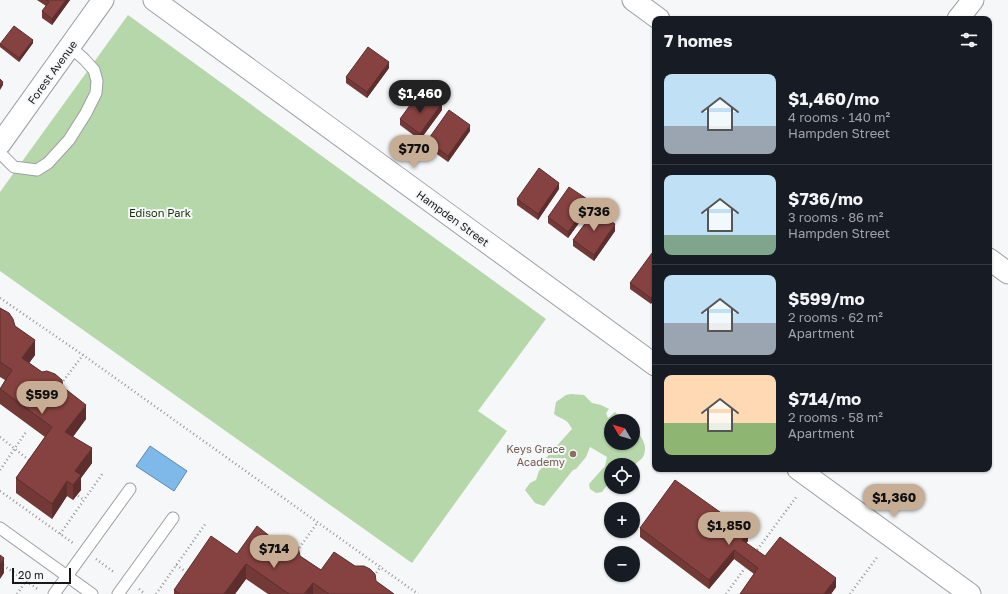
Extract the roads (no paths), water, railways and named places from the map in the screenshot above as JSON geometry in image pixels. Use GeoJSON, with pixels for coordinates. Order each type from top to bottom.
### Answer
{"type":"FeatureCollection","features":[{"type":"Feature","properties":{"kind":"street","name":"Forest Avenue"},"geometry":{"type":"LineString","coordinates":[[0,144],[103,0]]}},
{"type":"Feature","properties":{"kind":"street","name":"Hampden Street"},"geometry":{"type":"LineString","coordinates":[[154,0],[652,363]]}},
{"type":"Feature","properties":{"kind":"street"},"geometry":{"type":"LineString","coordinates":[[633,0],[655,16]]}},
{"type":"Feature","properties":{"kind":"street"},"geometry":{"type":"LineString","coordinates":[[960,16],[972,0]]}},
{"type":"Feature","properties":{"kind":"street"},"geometry":{"type":"LineString","coordinates":[[992,261],[1008,273]]}},
{"type":"Feature","properties":{"kind":"street"},"geometry":{"type":"LineString","coordinates":[[802,472],[970,594]]}},
{"type":"Feature","properties":{"kind":"lane"},"geometry":{"type":"LineString","coordinates":[[0,153],[14,167],[37,170],[48,163],[72,134],[86,113],[96,93],[97,81],[94,70],[70,46]]}},
{"type":"Feature","properties":{"kind":"lane"},"geometry":{"type":"LineString","coordinates":[[54,594],[130,489]]}},
{"type":"Feature","properties":{"kind":"lane"},"geometry":{"type":"LineString","coordinates":[[118,594],[173,518]]}},
{"type":"Feature","properties":{"kind":"lane"},"geometry":{"type":"LineString","coordinates":[[0,528],[92,594]]}},
{"type":"Feature","properties":{"kind":"water"},"geometry":{"type":"Polygon","coordinates":[[[150,446],[187,471],[174,491],[136,466],[150,446]]]}},
{"type":"Feature","properties":{"kind":"place","name":"Keys Grace Academy"},"geometry":{"type":"Point","coordinates":[573,454]}},
{"type":"Feature","properties":{"kind":"park label","name":"Edison Park"},"geometry":{"type":"Point","coordinates":[160,212]}}]}
